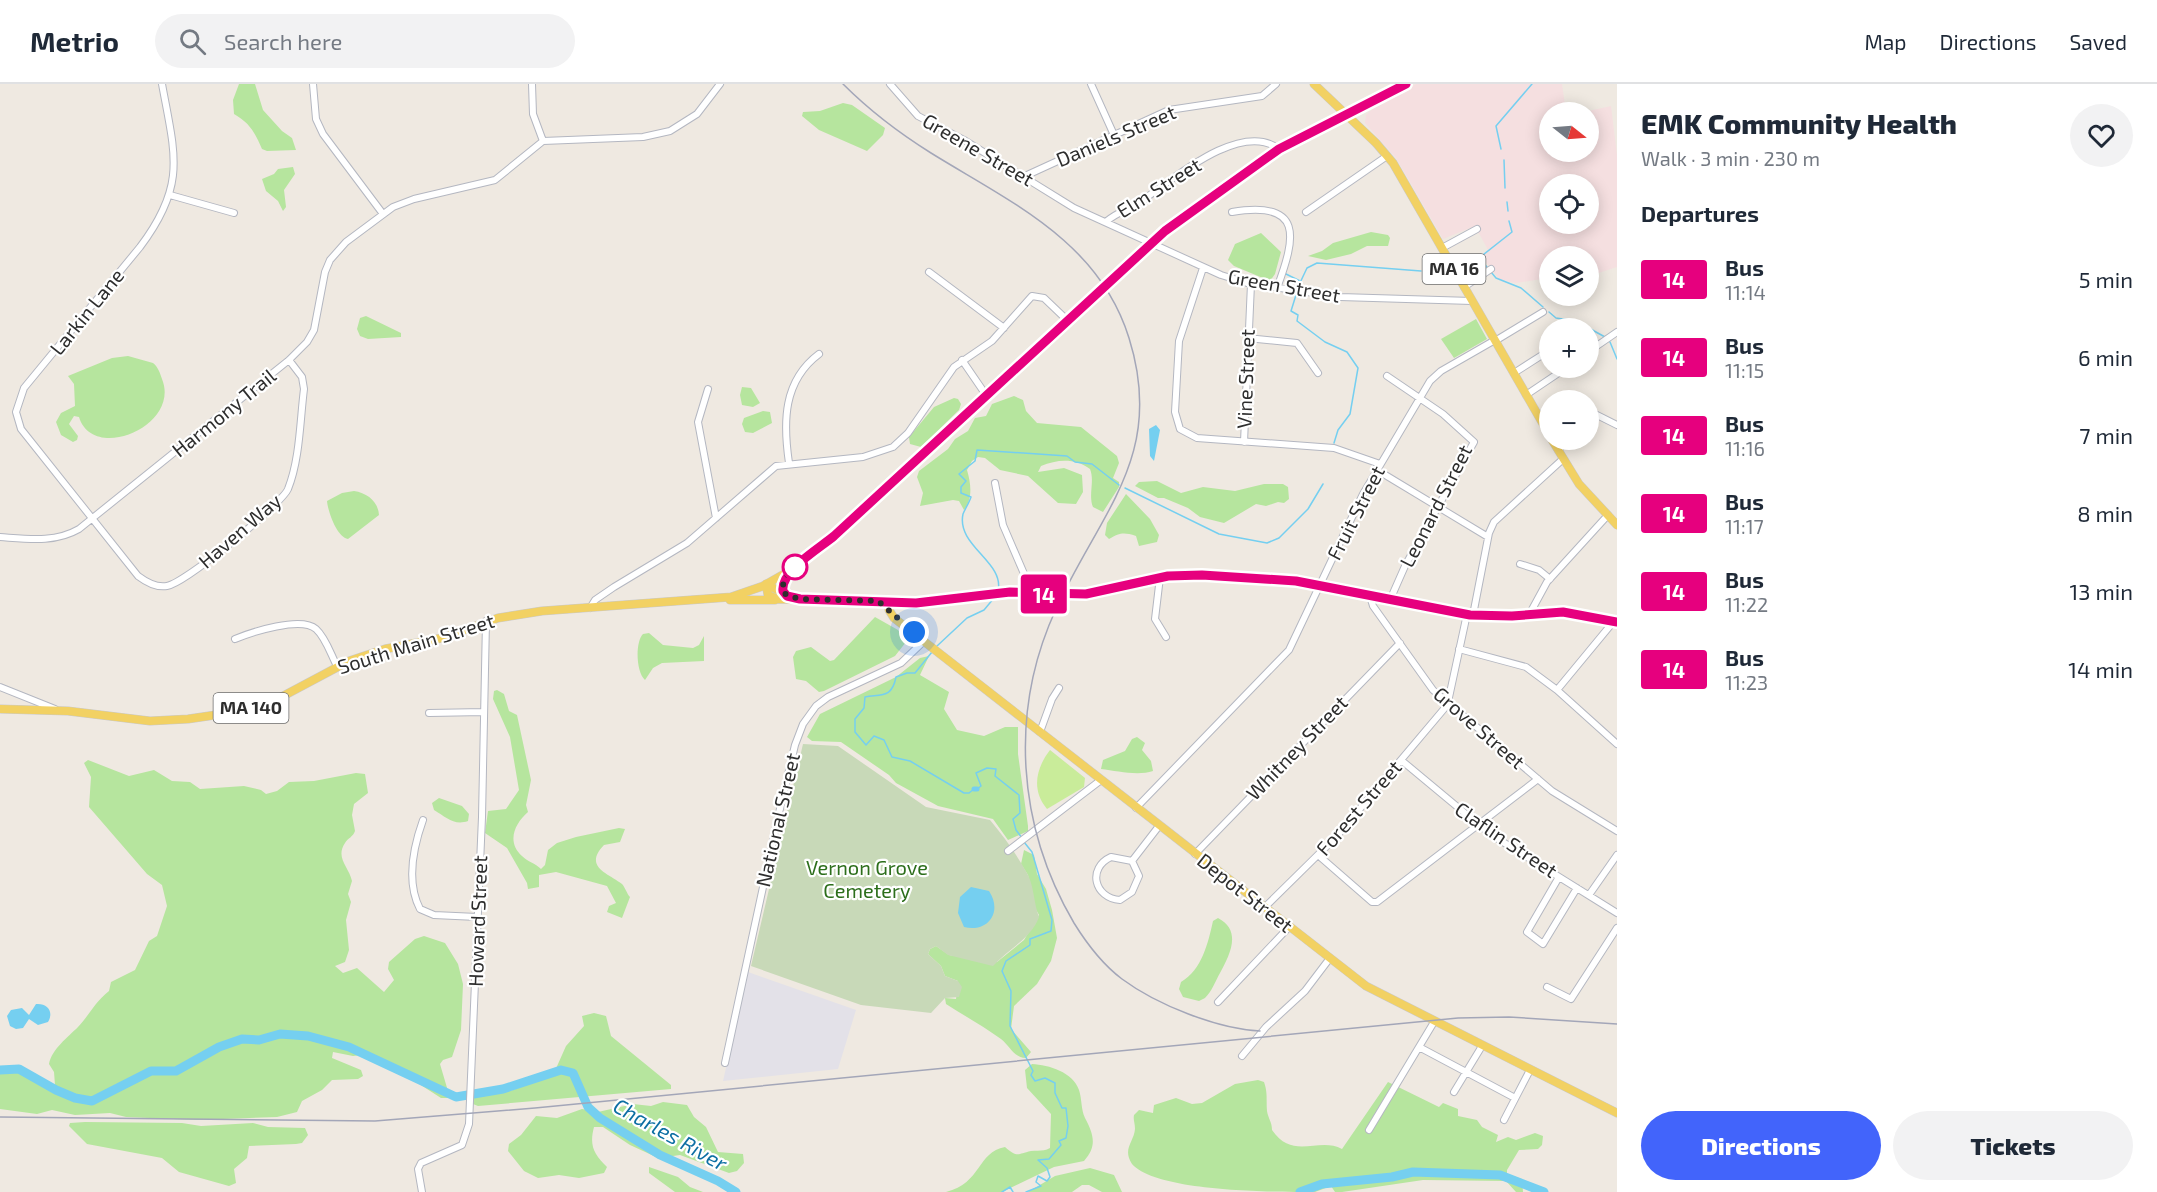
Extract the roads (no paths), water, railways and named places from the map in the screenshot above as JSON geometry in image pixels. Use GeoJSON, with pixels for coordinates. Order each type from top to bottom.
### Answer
{"type":"FeatureCollection","features":[{"type":"Feature","properties":{"kind":"main road","name":"MA 16"},"geometry":{"type":"LineString","coordinates":[[1314,84],[1388,156],[1539,417]]}},
{"type":"Feature","properties":{"kind":"main road","name":"MA 140"},"geometry":{"type":"LineString","coordinates":[[766,584],[791,570],[834,536],[1152,242],[1279,149],[1406,84]]}},
{"type":"Feature","properties":{"kind":"main road"},"geometry":{"type":"LineString","coordinates":[[1558,450],[1579,484],[1617,525]]}},
{"type":"Feature","properties":{"kind":"main road"},"geometry":{"type":"LineString","coordinates":[[782,597],[782,584],[791,570]]}},
{"type":"Feature","properties":{"kind":"main road"},"geometry":{"type":"LineString","coordinates":[[722,599],[782,597],[925,603],[997,593],[1097,593],[1160,577],[1189,575],[1264,578],[1319,586],[1470,615],[1529,615],[1563,612],[1615,622]]}},
{"type":"Feature","properties":{"kind":"main road"},"geometry":{"type":"LineString","coordinates":[[766,584],[782,597]]}},
{"type":"Feature","properties":{"kind":"main road","name":"South Main Street"},"geometry":{"type":"LineString","coordinates":[[0,710],[59,711],[150,721],[214,715],[270,703],[337,666],[385,649],[442,638],[486,621],[512,615],[722,599],[766,584]]}},
{"type":"Feature","properties":{"kind":"main road","name":"Depot Street"},"geometry":{"type":"LineString","coordinates":[[878,601],[892,616],[1136,808],[1377,993],[1617,1113]]}},
{"type":"Feature","properties":{"kind":"main road"},"geometry":{"type":"LineString","coordinates":[[890,602],[889,610],[892,616]]}},
{"type":"Feature","properties":{"kind":"main road"},"geometry":{"type":"LineString","coordinates":[[899,602],[903,624]]}},
{"type":"Feature","properties":{"kind":"street","name":"Larkin Lane"},"geometry":{"type":"LineString","coordinates":[[92,519],[21,429],[17,420],[17,403],[24,388],[156,225],[170,195],[174,181],[174,153],[162,84]]}},
{"type":"Feature","properties":{"kind":"street"},"geometry":{"type":"LineString","coordinates":[[313,84],[314,111],[323,134],[383,214]]}},
{"type":"Feature","properties":{"kind":"street"},"geometry":{"type":"LineString","coordinates":[[532,84],[533,114],[543,141],[643,137],[661,134],[679,127],[697,114],[720,84]]}},
{"type":"Feature","properties":{"kind":"street","name":"Greene Street"},"geometry":{"type":"LineString","coordinates":[[890,84],[918,116],[962,138],[1044,188]]}},
{"type":"Feature","properties":{"kind":"street"},"geometry":{"type":"LineString","coordinates":[[1091,84],[1114,135]]}},
{"type":"Feature","properties":{"kind":"street","name":"Daniels Street"},"geometry":{"type":"LineString","coordinates":[[1024,176],[1172,109],[1263,96],[1276,84]]}},
{"type":"Feature","properties":{"kind":"street","name":"Harmony Trail"},"geometry":{"type":"LineString","coordinates":[[0,537],[59,538],[68,536],[92,519],[289,360],[307,342],[319,316],[323,283],[330,260],[346,242],[383,214],[414,199],[495,180],[543,141]]}},
{"type":"Feature","properties":{"kind":"street","name":"Elm Street"},"geometry":{"type":"LineString","coordinates":[[1107,221],[1143,200],[1183,169],[1238,144],[1257,142],[1279,149]]}},
{"type":"Feature","properties":{"kind":"street"},"geometry":{"type":"LineString","coordinates":[[1306,212],[1388,156]]}},
{"type":"Feature","properties":{"kind":"street","name":"Green Street"},"geometry":{"type":"LineString","coordinates":[[1044,188],[1076,209],[1107,221],[1203,267],[1251,284],[1366,300],[1472,301]]}},
{"type":"Feature","properties":{"kind":"street"},"geometry":{"type":"LineString","coordinates":[[170,195],[234,213]]}},
{"type":"Feature","properties":{"kind":"street"},"geometry":{"type":"LineString","coordinates":[[1232,212],[1265,209],[1278,215],[1287,225],[1291,247],[1277,288]]}},
{"type":"Feature","properties":{"kind":"street"},"geometry":{"type":"LineString","coordinates":[[1442,248],[1477,229]]}},
{"type":"Feature","properties":{"kind":"street"},"geometry":{"type":"LineString","coordinates":[[1203,267],[1179,344],[1175,416],[1182,430],[1192,437],[1244,442]]}},
{"type":"Feature","properties":{"kind":"street"},"geometry":{"type":"LineString","coordinates":[[1464,287],[1491,268]]}},
{"type":"Feature","properties":{"kind":"street"},"geometry":{"type":"LineString","coordinates":[[930,272],[1004,328]]}},
{"type":"Feature","properties":{"kind":"street","name":"Vine Street"},"geometry":{"type":"LineString","coordinates":[[1251,284],[1244,442],[1337,449],[1378,467],[1437,507],[1488,537]]}},
{"type":"Feature","properties":{"kind":"street"},"geometry":{"type":"LineString","coordinates":[[590,608],[596,600],[614,587],[687,543],[765,473],[778,465],[854,458],[891,449],[908,433],[952,369],[992,341],[1034,296],[1044,298],[1067,320]]}},
{"type":"Feature","properties":{"kind":"street","name":"Fruit Street"},"geometry":{"type":"LineString","coordinates":[[1136,808],[1283,657],[1293,642],[1378,467],[1437,374],[1543,312]]}},
{"type":"Feature","properties":{"kind":"street"},"geometry":{"type":"LineString","coordinates":[[1599,344],[1617,332]]}},
{"type":"Feature","properties":{"kind":"street"},"geometry":{"type":"LineString","coordinates":[[1247,338],[1297,343],[1318,372]]}},
{"type":"Feature","properties":{"kind":"street"},"geometry":{"type":"LineString","coordinates":[[789,463],[784,430],[788,402],[802,373],[819,354]]}},
{"type":"Feature","properties":{"kind":"street"},"geometry":{"type":"LineString","coordinates":[[1514,373],[1539,357]]}},
{"type":"Feature","properties":{"kind":"street","name":"Haven Way"},"geometry":{"type":"LineString","coordinates":[[92,519],[138,576],[153,585],[165,587],[187,576],[239,535],[282,498],[290,480],[304,389],[302,377],[289,360]]}},
{"type":"Feature","properties":{"kind":"street"},"geometry":{"type":"LineString","coordinates":[[962,360],[986,395]]}},
{"type":"Feature","properties":{"kind":"street"},"geometry":{"type":"LineString","coordinates":[[1387,376],[1421,397]]}},
{"type":"Feature","properties":{"kind":"street"},"geometry":{"type":"LineString","coordinates":[[1526,395],[1551,378]]}},
{"type":"Feature","properties":{"kind":"street"},"geometry":{"type":"LineString","coordinates":[[708,389],[698,422],[716,518]]}},
{"type":"Feature","properties":{"kind":"street","name":"Leonard Street"},"geometry":{"type":"LineString","coordinates":[[1390,600],[1437,507],[1474,442],[1421,397]]}},
{"type":"Feature","properties":{"kind":"street"},"geometry":{"type":"LineString","coordinates":[[1599,416],[1617,425]]}},
{"type":"Feature","properties":{"kind":"street"},"geometry":{"type":"LineString","coordinates":[[1488,537],[1500,515],[1563,459]]}},
{"type":"Feature","properties":{"kind":"street"},"geometry":{"type":"LineString","coordinates":[[994,483],[1001,517],[1028,583],[1028,593]]}},
{"type":"Feature","properties":{"kind":"street"},"geometry":{"type":"LineString","coordinates":[[1529,615],[1539,594],[1550,579],[1608,516]]}},
{"type":"Feature","properties":{"kind":"street","name":"Forest Street"},"geometry":{"type":"LineString","coordinates":[[1264,908],[1318,855],[1448,703],[1488,537]]}},
{"type":"Feature","properties":{"kind":"street"},"geometry":{"type":"LineString","coordinates":[[1520,564],[1539,570],[1550,579]]}},
{"type":"Feature","properties":{"kind":"street"},"geometry":{"type":"LineString","coordinates":[[1160,577],[1155,619],[1166,637]]}},
{"type":"Feature","properties":{"kind":"street","name":"Grove Street"},"geometry":{"type":"LineString","coordinates":[[1370,596],[1431,687],[1538,779],[1571,804],[1617,831]]}},
{"type":"Feature","properties":{"kind":"street","name":"Howard Street"},"geometry":{"type":"LineString","coordinates":[[422,1192],[418,1169],[421,1163],[462,1145],[469,1125],[486,621]]}},
{"type":"Feature","properties":{"kind":"street"},"geometry":{"type":"LineString","coordinates":[[1557,690],[1615,622]]}},
{"type":"Feature","properties":{"kind":"street"},"geometry":{"type":"LineString","coordinates":[[235,639],[282,626],[299,624],[312,626],[318,631],[337,666]]}},
{"type":"Feature","properties":{"kind":"street","name":"National Street"},"geometry":{"type":"LineString","coordinates":[[725,1063],[781,804],[795,745],[803,724],[816,706],[828,697],[901,663],[924,641]]}},
{"type":"Feature","properties":{"kind":"street","name":"Whitney Street"},"geometry":{"type":"LineString","coordinates":[[1195,854],[1400,643]]}},
{"type":"Feature","properties":{"kind":"street"},"geometry":{"type":"LineString","coordinates":[[1459,650],[1519,664],[1557,690],[1617,744]]}},
{"type":"Feature","properties":{"kind":"street"},"geometry":{"type":"LineString","coordinates":[[0,687],[59,711]]}},
{"type":"Feature","properties":{"kind":"street"},"geometry":{"type":"LineString","coordinates":[[1040,732],[1051,700],[1059,688]]}},
{"type":"Feature","properties":{"kind":"street"},"geometry":{"type":"LineString","coordinates":[[429,713],[484,712]]}},
{"type":"Feature","properties":{"kind":"street","name":"Claflin Street"},"geometry":{"type":"LineString","coordinates":[[1401,760],[1477,825],[1617,913]]}},
{"type":"Feature","properties":{"kind":"street"},"geometry":{"type":"LineString","coordinates":[[1318,855],[1360,892],[1376,902],[1385,898],[1538,779]]}},
{"type":"Feature","properties":{"kind":"street"},"geometry":{"type":"LineString","coordinates":[[1008,850],[1101,780]]}},
{"type":"Feature","properties":{"kind":"street"},"geometry":{"type":"LineString","coordinates":[[423,820],[415,844],[412,871],[413,892],[420,909],[434,915],[477,917]]}},
{"type":"Feature","properties":{"kind":"street"},"geometry":{"type":"LineString","coordinates":[[1132,861],[1159,826]]}},
{"type":"Feature","properties":{"kind":"street"},"geometry":{"type":"LineString","coordinates":[[1589,895],[1617,855]]}},
{"type":"Feature","properties":{"kind":"street"},"geometry":{"type":"LineString","coordinates":[[1111,857],[1132,861],[1139,876],[1132,892],[1120,900],[1102,894],[1097,888],[1096,878],[1101,863],[1111,857]]}},
{"type":"Feature","properties":{"kind":"street"},"geometry":{"type":"LineString","coordinates":[[1559,877],[1527,932],[1531,938],[1543,944],[1577,888]]}},
{"type":"Feature","properties":{"kind":"street"},"geometry":{"type":"LineString","coordinates":[[1218,1002],[1289,927]]}},
{"type":"Feature","properties":{"kind":"street"},"geometry":{"type":"LineString","coordinates":[[1547,987],[1570,999],[1617,928]]}},
{"type":"Feature","properties":{"kind":"street"},"geometry":{"type":"LineString","coordinates":[[1242,1056],[1271,1023],[1299,997],[1330,958]]}},
{"type":"Feature","properties":{"kind":"street"},"geometry":{"type":"LineString","coordinates":[[1369,1130],[1434,1022]]}},
{"type":"Feature","properties":{"kind":"street"},"geometry":{"type":"LineString","coordinates":[[1454,1092],[1482,1046]]}},
{"type":"Feature","properties":{"kind":"street"},"geometry":{"type":"LineString","coordinates":[[1419,1047],[1515,1098]]}},
{"type":"Feature","properties":{"kind":"street"},"geometry":{"type":"LineString","coordinates":[[1504,1120],[1530,1070]]}},
{"type":"Feature","properties":{"kind":"water"},"geometry":{"type":"Polygon","coordinates":[[[1156,425],[1160,430],[1154,461],[1150,456],[1149,429],[1156,425]]]}},
{"type":"Feature","properties":{"kind":"water"},"geometry":{"type":"Polygon","coordinates":[[[971,887],[989,891],[994,906],[991,919],[980,927],[973,928],[964,927],[958,913],[960,897],[971,887]]]}},
{"type":"Feature","properties":{"kind":"water"},"geometry":{"type":"Polygon","coordinates":[[[36,1004],[44,1005],[49,1009],[48,1022],[38,1025],[29,1019],[23,1028],[16,1029],[10,1026],[7,1016],[11,1010],[22,1008],[29,1015],[36,1004]]]}},
{"type":"Feature","properties":{"kind":"waterway"},"geometry":{"type":"LineString","coordinates":[[1501,149],[1496,126],[1532,84]]}},
{"type":"Feature","properties":{"kind":"waterway"},"geometry":{"type":"LineString","coordinates":[[1504,160],[1505,188]]}},
{"type":"Feature","properties":{"kind":"waterway"},"geometry":{"type":"LineString","coordinates":[[1507,202],[1508,211]]}},
{"type":"Feature","properties":{"kind":"waterway"},"geometry":{"type":"LineString","coordinates":[[1474,262],[1512,232],[1509,221]]}},
{"type":"Feature","properties":{"kind":"waterway"},"geometry":{"type":"LineString","coordinates":[[1459,268],[1477,262],[1487,267]]}},
{"type":"Feature","properties":{"kind":"waterway"},"geometry":{"type":"LineString","coordinates":[[1298,287],[1307,268],[1317,263],[1421,271]]}},
{"type":"Feature","properties":{"kind":"waterway"},"geometry":{"type":"LineString","coordinates":[[1491,272],[1496,278],[1521,288],[1543,307]]}},
{"type":"Feature","properties":{"kind":"waterway"},"geometry":{"type":"LineString","coordinates":[[1286,274],[1300,281]]}},
{"type":"Feature","properties":{"kind":"waterway"},"geometry":{"type":"LineString","coordinates":[[1296,295],[1291,311],[1298,315],[1297,321],[1325,342],[1347,352],[1358,368],[1350,414],[1338,430],[1334,443]]}},
{"type":"Feature","properties":{"kind":"waterway"},"geometry":{"type":"LineString","coordinates":[[1549,312],[1556,318],[1576,321],[1605,337]]}},
{"type":"Feature","properties":{"kind":"waterway"},"geometry":{"type":"LineString","coordinates":[[1610,342],[1617,359]]}},
{"type":"Feature","properties":{"kind":"waterway"},"geometry":{"type":"LineString","coordinates":[[998,591],[998,581],[994,571],[966,535],[963,525],[963,514],[971,497],[961,493],[961,487],[966,481],[959,474],[975,461],[977,450],[1067,456],[1075,462],[1092,464],[1119,485]]}},
{"type":"Feature","properties":{"kind":"waterway"},"geometry":{"type":"LineString","coordinates":[[1125,488],[1219,534],[1267,543],[1279,538],[1308,509],[1323,484]]}},
{"type":"Feature","properties":{"kind":"waterway"},"geometry":{"type":"LineString","coordinates":[[937,646],[967,618],[984,610],[994,598]]}},
{"type":"Feature","properties":{"kind":"waterway"},"geometry":{"type":"LineString","coordinates":[[932,652],[915,673],[896,677],[889,692],[865,697],[864,708],[855,719],[855,732],[866,745],[874,736],[884,740],[892,757],[910,761],[964,793],[969,793],[974,789]]}},
{"type":"Feature","properties":{"kind":"waterway"},"geometry":{"type":"LineString","coordinates":[[977,789],[981,786],[976,773],[987,768],[996,769],[995,776],[1019,795],[1020,813],[1013,819],[1016,830],[1022,838]]}},
{"type":"Feature","properties":{"kind":"waterway"},"geometry":{"type":"LineString","coordinates":[[1024,842],[1032,852],[1052,920],[1051,931],[1030,939],[1030,945],[1006,961],[1002,971],[1011,991],[1010,1026],[1033,1071],[1031,1075],[1035,1081],[1045,1078],[1055,1083],[1055,1093],[1062,1108],[1066,1108],[1068,1126],[1066,1138],[1059,1141],[1061,1145],[1049,1159],[1038,1160],[1047,1168],[1050,1177],[1047,1181],[1038,1176],[1036,1182],[1041,1186],[1026,1192]]}},
{"type":"Feature","properties":{"kind":"waterway","name":"Charles River"},"geometry":{"type":"LineString","coordinates":[[0,1070],[19,1069],[56,1090],[75,1098],[92,1101],[151,1071],[176,1071],[219,1047],[242,1039],[259,1040],[280,1034],[308,1036],[349,1047],[456,1097],[503,1089],[561,1070],[573,1073],[588,1107],[600,1118],[660,1155],[718,1181],[736,1192]]}},
{"type":"Feature","properties":{"kind":"waterway","name":"Charles River"},"geometry":{"type":"LineString","coordinates":[[1300,1192],[1322,1184],[1392,1177],[1413,1172],[1500,1175],[1544,1192]]}},
{"type":"Feature","properties":{"kind":"waterway"},"geometry":{"type":"LineString","coordinates":[[1002,1192],[1010,1187],[1013,1192]]}},
{"type":"Feature","properties":{"kind":"railway"},"geometry":{"type":"LineString","coordinates":[[843,84],[907,137],[1020,207],[1048,228],[1074,250],[1097,275],[1115,304],[1129,338],[1138,380],[1139,416],[1134,450],[1123,481],[1073,574],[1041,648],[1031,687],[1026,728],[1026,768],[1031,808],[1041,847],[1055,886],[1079,931],[1108,967],[1136,989],[1188,1014],[1226,1026],[1260,1031]]}},
{"type":"Feature","properties":{"kind":"railway"},"geometry":{"type":"LineString","coordinates":[[0,1117],[375,1121],[535,1108],[1458,1018],[1509,1017],[1617,1024]]}},
{"type":"Feature","properties":{"kind":"park label","name":"Vernon Grove Cemetery"},"geometry":{"type":"Point","coordinates":[867,880]}}]}
